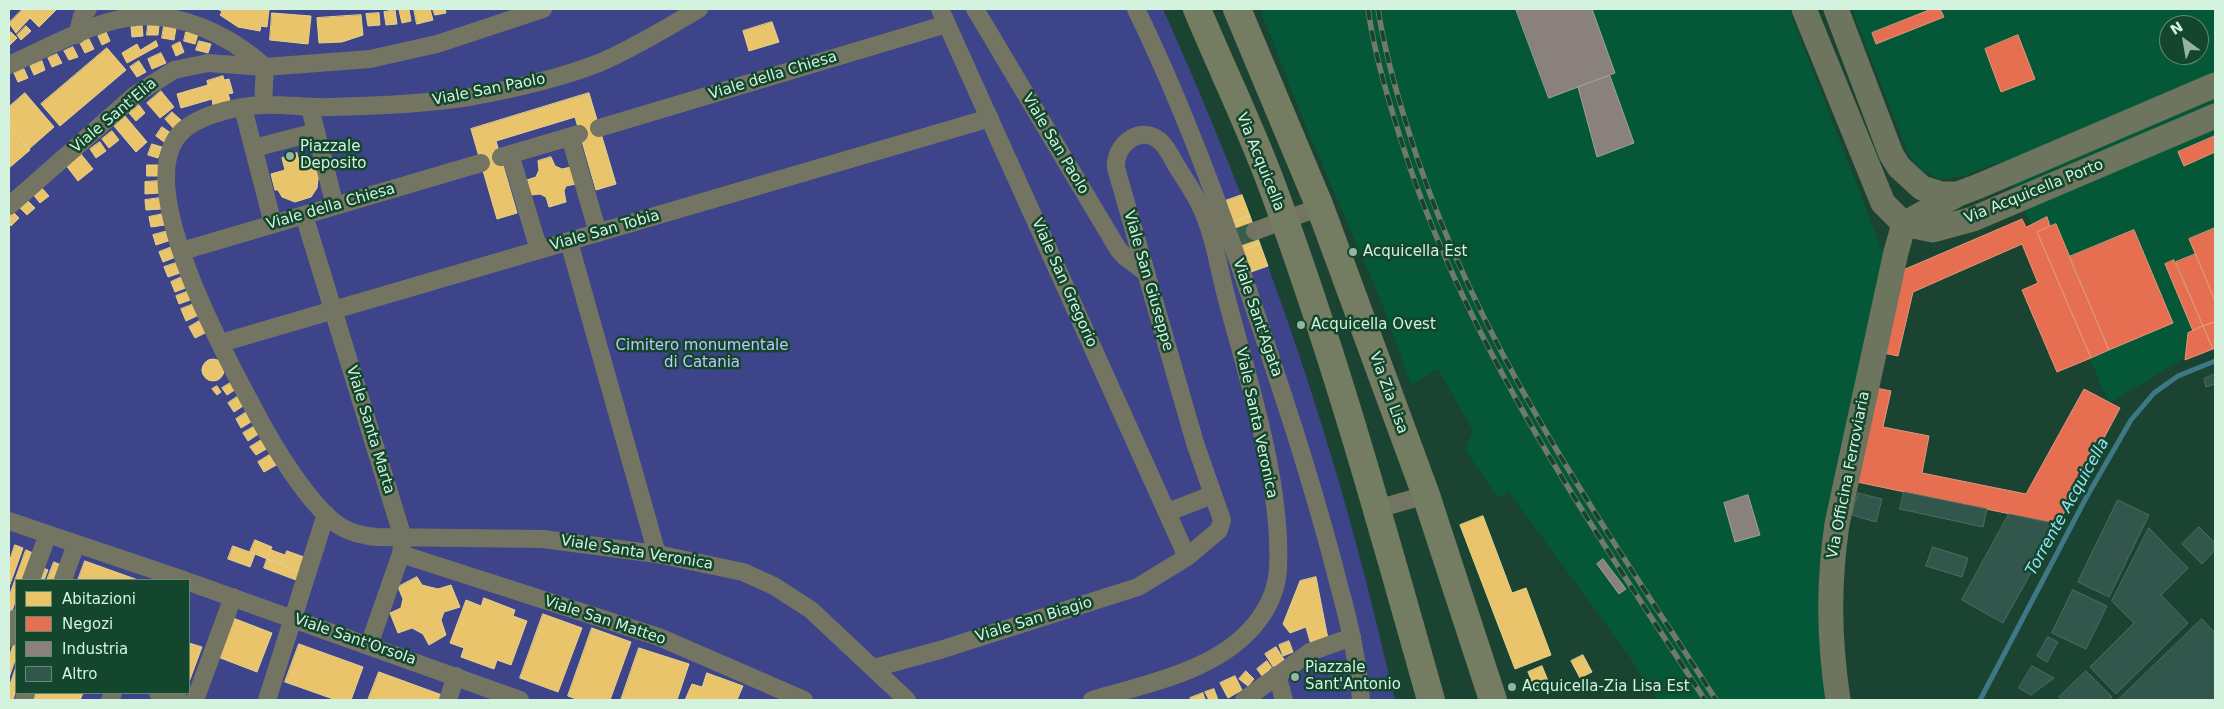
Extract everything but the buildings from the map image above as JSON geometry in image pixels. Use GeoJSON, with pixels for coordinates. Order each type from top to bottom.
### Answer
{"type":"FeatureCollection","features":[{"type":"Feature","properties":{"kind":"main road","name":"Via Acquicella"},"geometry":{"type":"LineString","coordinates":[[1197,9],[1270,183],[1283,221]]}},
{"type":"Feature","properties":{"kind":"main road"},"geometry":{"type":"LineString","coordinates":[[1237,9],[1320,207]]}},
{"type":"Feature","properties":{"kind":"main road"},"geometry":{"type":"LineString","coordinates":[[1806,9],[1883,202],[1896,252],[1973,219],[1960,194],[1904,224],[1883,202]]}},
{"type":"Feature","properties":{"kind":"main road","name":"Via Acquicella Porto"},"geometry":{"type":"LineString","coordinates":[[1836,9],[1891,154],[1910,179],[1922,188],[1941,194],[1960,194],[2215,85]]}},
{"type":"Feature","properties":{"kind":"main road","name":"Via Acquicella Porto"},"geometry":{"type":"LineString","coordinates":[[1904,224],[1933,230],[1973,219],[2215,116]]}},
{"type":"Feature","properties":{"kind":"main road","name":"Via Zia Lisa"},"geometry":{"type":"LineString","coordinates":[[1320,207],[1426,495],[1493,700]]}},
{"type":"Feature","properties":{"kind":"main road"},"geometry":{"type":"LineString","coordinates":[[1283,221],[1348,408],[1431,700]]}},
{"type":"Feature","properties":{"kind":"main road","name":"Via Officina Ferroviaria"},"geometry":{"type":"LineString","coordinates":[[1838,700],[1831,652],[1832,560],[1837,524],[1896,252],[1904,224]]}},
{"type":"Feature","properties":{"kind":"street"},"geometry":{"type":"LineString","coordinates":[[77,35],[82,16],[88,9]]}},
{"type":"Feature","properties":{"kind":"street","name":"Viale Sant'Elia"},"geometry":{"type":"LineString","coordinates":[[9,206],[135,95],[174,70],[208,63],[265,67],[370,59],[416,50],[480,32],[543,9]]}},
{"type":"Feature","properties":{"kind":"street","name":"Viale San Paolo"},"geometry":{"type":"LineString","coordinates":[[182,251],[167,200],[166,170],[170,150],[182,131],[200,119],[263,105],[310,108],[435,101],[471,96],[550,79],[599,63],[625,51],[699,9]]}},
{"type":"Feature","properties":{"kind":"street","name":"Viale San Paolo"},"geometry":{"type":"LineString","coordinates":[[974,9],[1118,249],[1125,257],[1144,271]]}},
{"type":"Feature","properties":{"kind":"street","name":"Viale Sant'Agata"},"geometry":{"type":"LineString","coordinates":[[1136,9],[1216,197],[1228,240],[1321,513],[1352,636],[1359,669],[1361,700]]}},
{"type":"Feature","properties":{"kind":"street"},"geometry":{"type":"LineString","coordinates":[[9,65],[77,35],[125,18],[149,16],[171,18],[213,32],[247,51],[265,67],[263,105]]}},
{"type":"Feature","properties":{"kind":"street","name":"Viale San Gregorio"},"geometry":{"type":"LineString","coordinates":[[944,16],[1188,557]]}},
{"type":"Feature","properties":{"kind":"street","name":"Viale della Chiesa"},"geometry":{"type":"LineString","coordinates":[[599,128],[944,16]]}},
{"type":"Feature","properties":{"kind":"street"},"geometry":{"type":"LineString","coordinates":[[243,108],[273,224]]}},
{"type":"Feature","properties":{"kind":"street"},"geometry":{"type":"LineString","coordinates":[[310,108],[335,206]]}},
{"type":"Feature","properties":{"kind":"street","name":"Viale San Tobia"},"geometry":{"type":"LineString","coordinates":[[221,343],[990,118]]}},
{"type":"Feature","properties":{"kind":"street"},"geometry":{"type":"LineString","coordinates":[[254,148],[316,132]]}},
{"type":"Feature","properties":{"kind":"street"},"geometry":{"type":"LineString","coordinates":[[539,250],[506,155],[575,135],[598,233]]}},
{"type":"Feature","properties":{"kind":"street","name":"Viale San Giuseppe"},"geometry":{"type":"LineString","coordinates":[[1188,557],[1219,530],[1222,520],[1212,495],[1144,271],[1116,168],[1116,158],[1123,145],[1138,136],[1154,138],[1162,143],[1200,205],[1228,240]]}},
{"type":"Feature","properties":{"kind":"street","name":"Viale della Chiesa"},"geometry":{"type":"LineString","coordinates":[[182,251],[481,163]]}},
{"type":"Feature","properties":{"kind":"street","name":"Via Acquicella"},"geometry":{"type":"LineString","coordinates":[[1283,221],[1320,207]]}},
{"type":"Feature","properties":{"kind":"street","name":"Viale Santa Marta"},"geometry":{"type":"LineString","coordinates":[[304,215],[334,310],[402,546]]}},
{"type":"Feature","properties":{"kind":"street"},"geometry":{"type":"LineString","coordinates":[[1255,231],[1283,221]]}},
{"type":"Feature","properties":{"kind":"street","name":"Viale Santa Veronica"},"geometry":{"type":"LineString","coordinates":[[1092,700],[1182,672],[1222,652],[1259,621],[1266,611],[1275,585],[1278,556],[1270,479],[1228,240]]}},
{"type":"Feature","properties":{"kind":"street"},"geometry":{"type":"LineString","coordinates":[[569,242],[657,554]]}},
{"type":"Feature","properties":{"kind":"street","name":"Viale Santa Veronica"},"geometry":{"type":"LineString","coordinates":[[182,251],[221,343],[266,432],[290,469],[326,514],[342,527],[359,535],[402,546],[542,539],[657,554],[736,570],[774,586],[811,610],[907,700]]}},
{"type":"Feature","properties":{"kind":"street"},"geometry":{"type":"LineString","coordinates":[[1168,512],[1212,495]]}},
{"type":"Feature","properties":{"kind":"street"},"geometry":{"type":"LineString","coordinates":[[1378,509],[1426,495]]}},
{"type":"Feature","properties":{"kind":"street"},"geometry":{"type":"LineString","coordinates":[[267,700],[295,619],[326,514]]}},
{"type":"Feature","properties":{"kind":"street","name":"Viale Sant'Orsola"},"geometry":{"type":"LineString","coordinates":[[9,521],[177,579]]}},
{"type":"Feature","properties":{"kind":"street"},"geometry":{"type":"LineString","coordinates":[[31,579],[48,534]]}},
{"type":"Feature","properties":{"kind":"street"},"geometry":{"type":"LineString","coordinates":[[63,579],[76,544]]}},
{"type":"Feature","properties":{"kind":"street"},"geometry":{"type":"LineString","coordinates":[[369,645],[402,546]]}},
{"type":"Feature","properties":{"kind":"street","name":"Viale San Matteo"},"geometry":{"type":"LineString","coordinates":[[402,546],[659,637],[804,700]]}},
{"type":"Feature","properties":{"kind":"street","name":"Viale San Biagio"},"geometry":{"type":"LineString","coordinates":[[874,668],[1118,594],[1156,578],[1188,557]]}},
{"type":"Feature","properties":{"kind":"street","name":"Viale Sant'Orsola"},"geometry":{"type":"LineString","coordinates":[[190,583],[234,597],[520,700]]}},
{"type":"Feature","properties":{"kind":"street"},"geometry":{"type":"LineString","coordinates":[[195,700],[234,597]]}},
{"type":"Feature","properties":{"kind":"street"},"geometry":{"type":"LineString","coordinates":[[9,638],[15,621]]}},
{"type":"Feature","properties":{"kind":"street"},"geometry":{"type":"LineString","coordinates":[[1244,700],[1310,652],[1352,636]]}},
{"type":"Feature","properties":{"kind":"street"},"geometry":{"type":"LineString","coordinates":[[1277,675],[1284,700]]}},
{"type":"Feature","properties":{"kind":"street"},"geometry":{"type":"LineString","coordinates":[[448,700],[456,676]]}},
{"type":"Feature","properties":{"kind":"street"},"geometry":{"type":"LineString","coordinates":[[161,694],[179,700]]}},
{"type":"Feature","properties":{"kind":"shaded area"},"geometry":{"type":"Polygon","coordinates":[[[1260,9],[1789,9],[1883,253],[1847,442],[1819,570],[1821,657],[1830,700],[1658,700],[1622,646],[1508,491],[1499,498],[1465,450],[1473,431],[1438,369],[1411,385],[1382,303],[1306,126],[1260,9]]]}},
{"type":"Feature","properties":{"kind":"shaded area"},"geometry":{"type":"Polygon","coordinates":[[[1852,9],[2215,9],[2215,345],[2202,348],[2109,403],[2003,161],[1963,176],[1940,179],[1922,170],[1909,156],[1852,9]]]}},
{"type":"Feature","properties":{"kind":"green space","name":"Cimitero monumentale di Catania"},"geometry":{"type":"Polygon","coordinates":[[[9,9],[1163,9],[1234,176],[1256,232],[1296,347],[1350,521],[1395,700],[9,700],[9,9]]]}},
{"type":"Feature","properties":{"kind":"waterway","name":"Torrente Acquicella"},"geometry":{"type":"LineString","coordinates":[[1980,700],[2086,498],[2131,420],[2154,393],[2178,376],[2215,361]]}},
{"type":"Feature","properties":{"kind":"tunnel"},"geometry":{"type":"LineString","coordinates":[[1238,237],[1255,231]]}},
{"type":"Feature","properties":{"kind":"railway"},"geometry":{"type":"LineString","coordinates":[[1368,9],[1377,57],[1400,137],[1427,213],[1458,287],[1533,429],[1574,498],[1705,700]]}},
{"type":"Feature","properties":{"kind":"railway"},"geometry":{"type":"LineString","coordinates":[[1378,9],[1390,68],[1407,126],[1434,203],[1465,279],[1501,352],[1541,423],[1627,563],[1716,700]]}},
{"type":"Feature","properties":{"kind":"place","name":"Piazzale Deposito"},"geometry":{"type":"Point","coordinates":[290,156]}},
{"type":"Feature","properties":{"kind":"place","name":"Acquicella Est"},"geometry":{"type":"Point","coordinates":[1353,252]}},
{"type":"Feature","properties":{"kind":"place","name":"Acquicella Ovest"},"geometry":{"type":"Point","coordinates":[1301,325]}},
{"type":"Feature","properties":{"kind":"place","name":"Piazzale Sant'Antonio"},"geometry":{"type":"Point","coordinates":[1295,677]}},
{"type":"Feature","properties":{"kind":"place","name":"Acquicella-Zia Lisa Est"},"geometry":{"type":"Point","coordinates":[1512,687]}}]}
